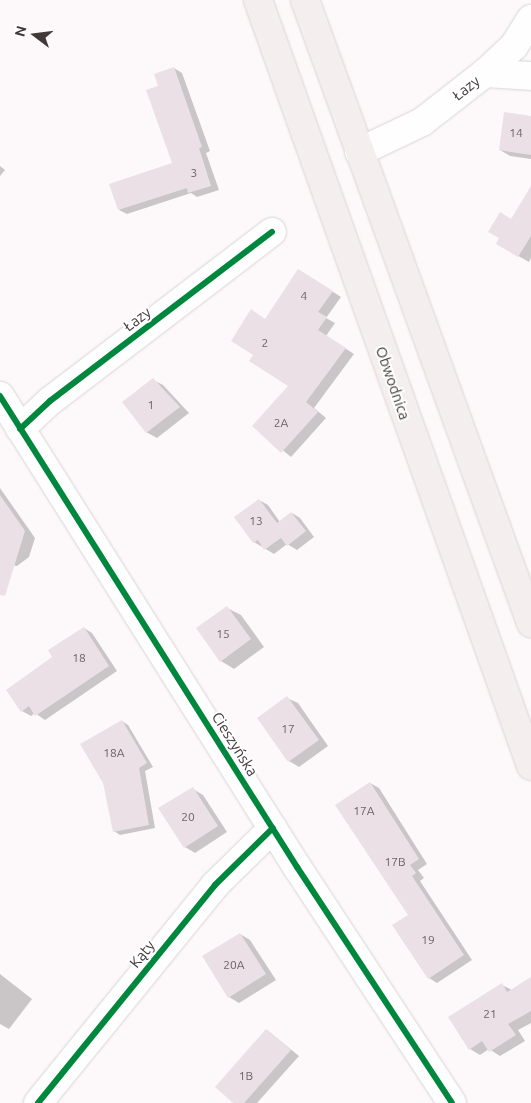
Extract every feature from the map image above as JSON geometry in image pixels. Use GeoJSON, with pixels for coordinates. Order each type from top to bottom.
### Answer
{"type":"FeatureCollection","features":[{"type":"Feature","properties":{"kind":"main road","name":"Obwodnica"},"geometry":{"type":"LineString","coordinates":[[258,0],[531,766]]}},
{"type":"Feature","properties":{"kind":"main road"},"geometry":{"type":"LineString","coordinates":[[305,0],[531,623]]}},
{"type":"Feature","properties":{"kind":"street","name":"Łazy"},"geometry":{"type":"LineString","coordinates":[[359,152],[422,122],[485,74],[514,46],[531,19]]}},
{"type":"Feature","properties":{"kind":"street"},"geometry":{"type":"LineString","coordinates":[[485,74],[531,76]]}},
{"type":"Feature","properties":{"kind":"street","name":"Łazy"},"geometry":{"type":"LineString","coordinates":[[20,429],[50,402],[272,232]]}},
{"type":"Feature","properties":{"kind":"street","name":"Cieszyńska"},"geometry":{"type":"LineString","coordinates":[[0,396],[272,828],[452,1103]]}},
{"type":"Feature","properties":{"kind":"street","name":"Kąty"},"geometry":{"type":"LineString","coordinates":[[38,1103],[215,885],[272,828]]}},
{"type":"Feature","properties":{"kind":"building"},"geometry":{"type":"Polygon","coordinates":[[[174,67],[202,147],[199,148],[211,186],[188,193],[187,188],[118,210],[109,184],[172,163],[146,90],[158,86],[154,74],[174,67]]]}},
{"type":"Feature","properties":{"kind":"building"},"geometry":{"type":"Polygon","coordinates":[[[504,112],[531,116],[531,155],[499,150],[504,112]]]}},
{"type":"Feature","properties":{"kind":"building"},"geometry":{"type":"Polygon","coordinates":[[[531,186],[531,236],[518,257],[496,244],[499,238],[488,232],[500,212],[511,219],[531,186]]]}},
{"type":"Feature","properties":{"kind":"building"},"geometry":{"type":"Polygon","coordinates":[[[298,269],[333,291],[318,312],[327,317],[318,330],[346,348],[306,402],[318,412],[281,453],[252,426],[288,386],[249,361],[253,355],[231,341],[251,309],[265,319],[298,269]]]}},
{"type":"Feature","properties":{"kind":"building"},"geometry":{"type":"Polygon","coordinates":[[[153,378],[180,407],[146,433],[122,402],[153,378]]]}},
{"type":"Feature","properties":{"kind":"building"},"geometry":{"type":"Polygon","coordinates":[[[0,495],[25,531],[5,596],[0,595],[0,495]]]}},
{"type":"Feature","properties":{"kind":"building"},"geometry":{"type":"Polygon","coordinates":[[[259,499],[277,523],[291,512],[306,531],[287,546],[281,538],[264,550],[258,540],[253,543],[234,517],[259,499]]]}},
{"type":"Feature","properties":{"kind":"building"},"geometry":{"type":"Polygon","coordinates":[[[227,606],[251,639],[220,662],[196,628],[227,606]]]}},
{"type":"Feature","properties":{"kind":"building"},"geometry":{"type":"Polygon","coordinates":[[[84,627],[109,666],[35,716],[29,706],[21,712],[6,690],[52,657],[48,650],[84,627]]]}},
{"type":"Feature","properties":{"kind":"building"},"geometry":{"type":"Polygon","coordinates":[[[287,696],[319,740],[288,762],[257,718],[287,696]]]}},
{"type":"Feature","properties":{"kind":"building"},"geometry":{"type":"Polygon","coordinates":[[[122,720],[147,763],[139,768],[149,825],[113,832],[103,783],[80,744],[122,720]]]}},
{"type":"Feature","properties":{"kind":"building"},"geometry":{"type":"Polygon","coordinates":[[[370,782],[419,859],[410,865],[416,873],[412,876],[464,955],[428,979],[392,925],[408,915],[335,805],[370,782]]]}},
{"type":"Feature","properties":{"kind":"building"},"geometry":{"type":"Polygon","coordinates":[[[193,787],[218,826],[184,848],[158,808],[193,787]]]}},
{"type":"Feature","properties":{"kind":"building"},"geometry":{"type":"Polygon","coordinates":[[[240,933],[266,974],[228,998],[202,956],[240,933]]]}},
{"type":"Feature","properties":{"kind":"building"},"geometry":{"type":"Polygon","coordinates":[[[531,977],[531,1011],[508,1024],[516,1035],[489,1052],[482,1041],[469,1050],[448,1017],[502,983],[507,992],[531,977]]]}},
{"type":"Feature","properties":{"kind":"building"},"geometry":{"type":"Polygon","coordinates":[[[266,1029],[291,1050],[244,1103],[233,1103],[215,1087],[266,1029]]]}},
{"type":"Feature","properties":{"kind":"cycle path"},"geometry":{"type":"LineString","coordinates":[[20,429],[50,401],[272,232]]}},
{"type":"Feature","properties":{"kind":"cycle path"},"geometry":{"type":"LineString","coordinates":[[0,396],[297,867],[452,1103]]}},
{"type":"Feature","properties":{"kind":"cycle path"},"geometry":{"type":"LineString","coordinates":[[38,1103],[215,885],[273,828]]}}]}
